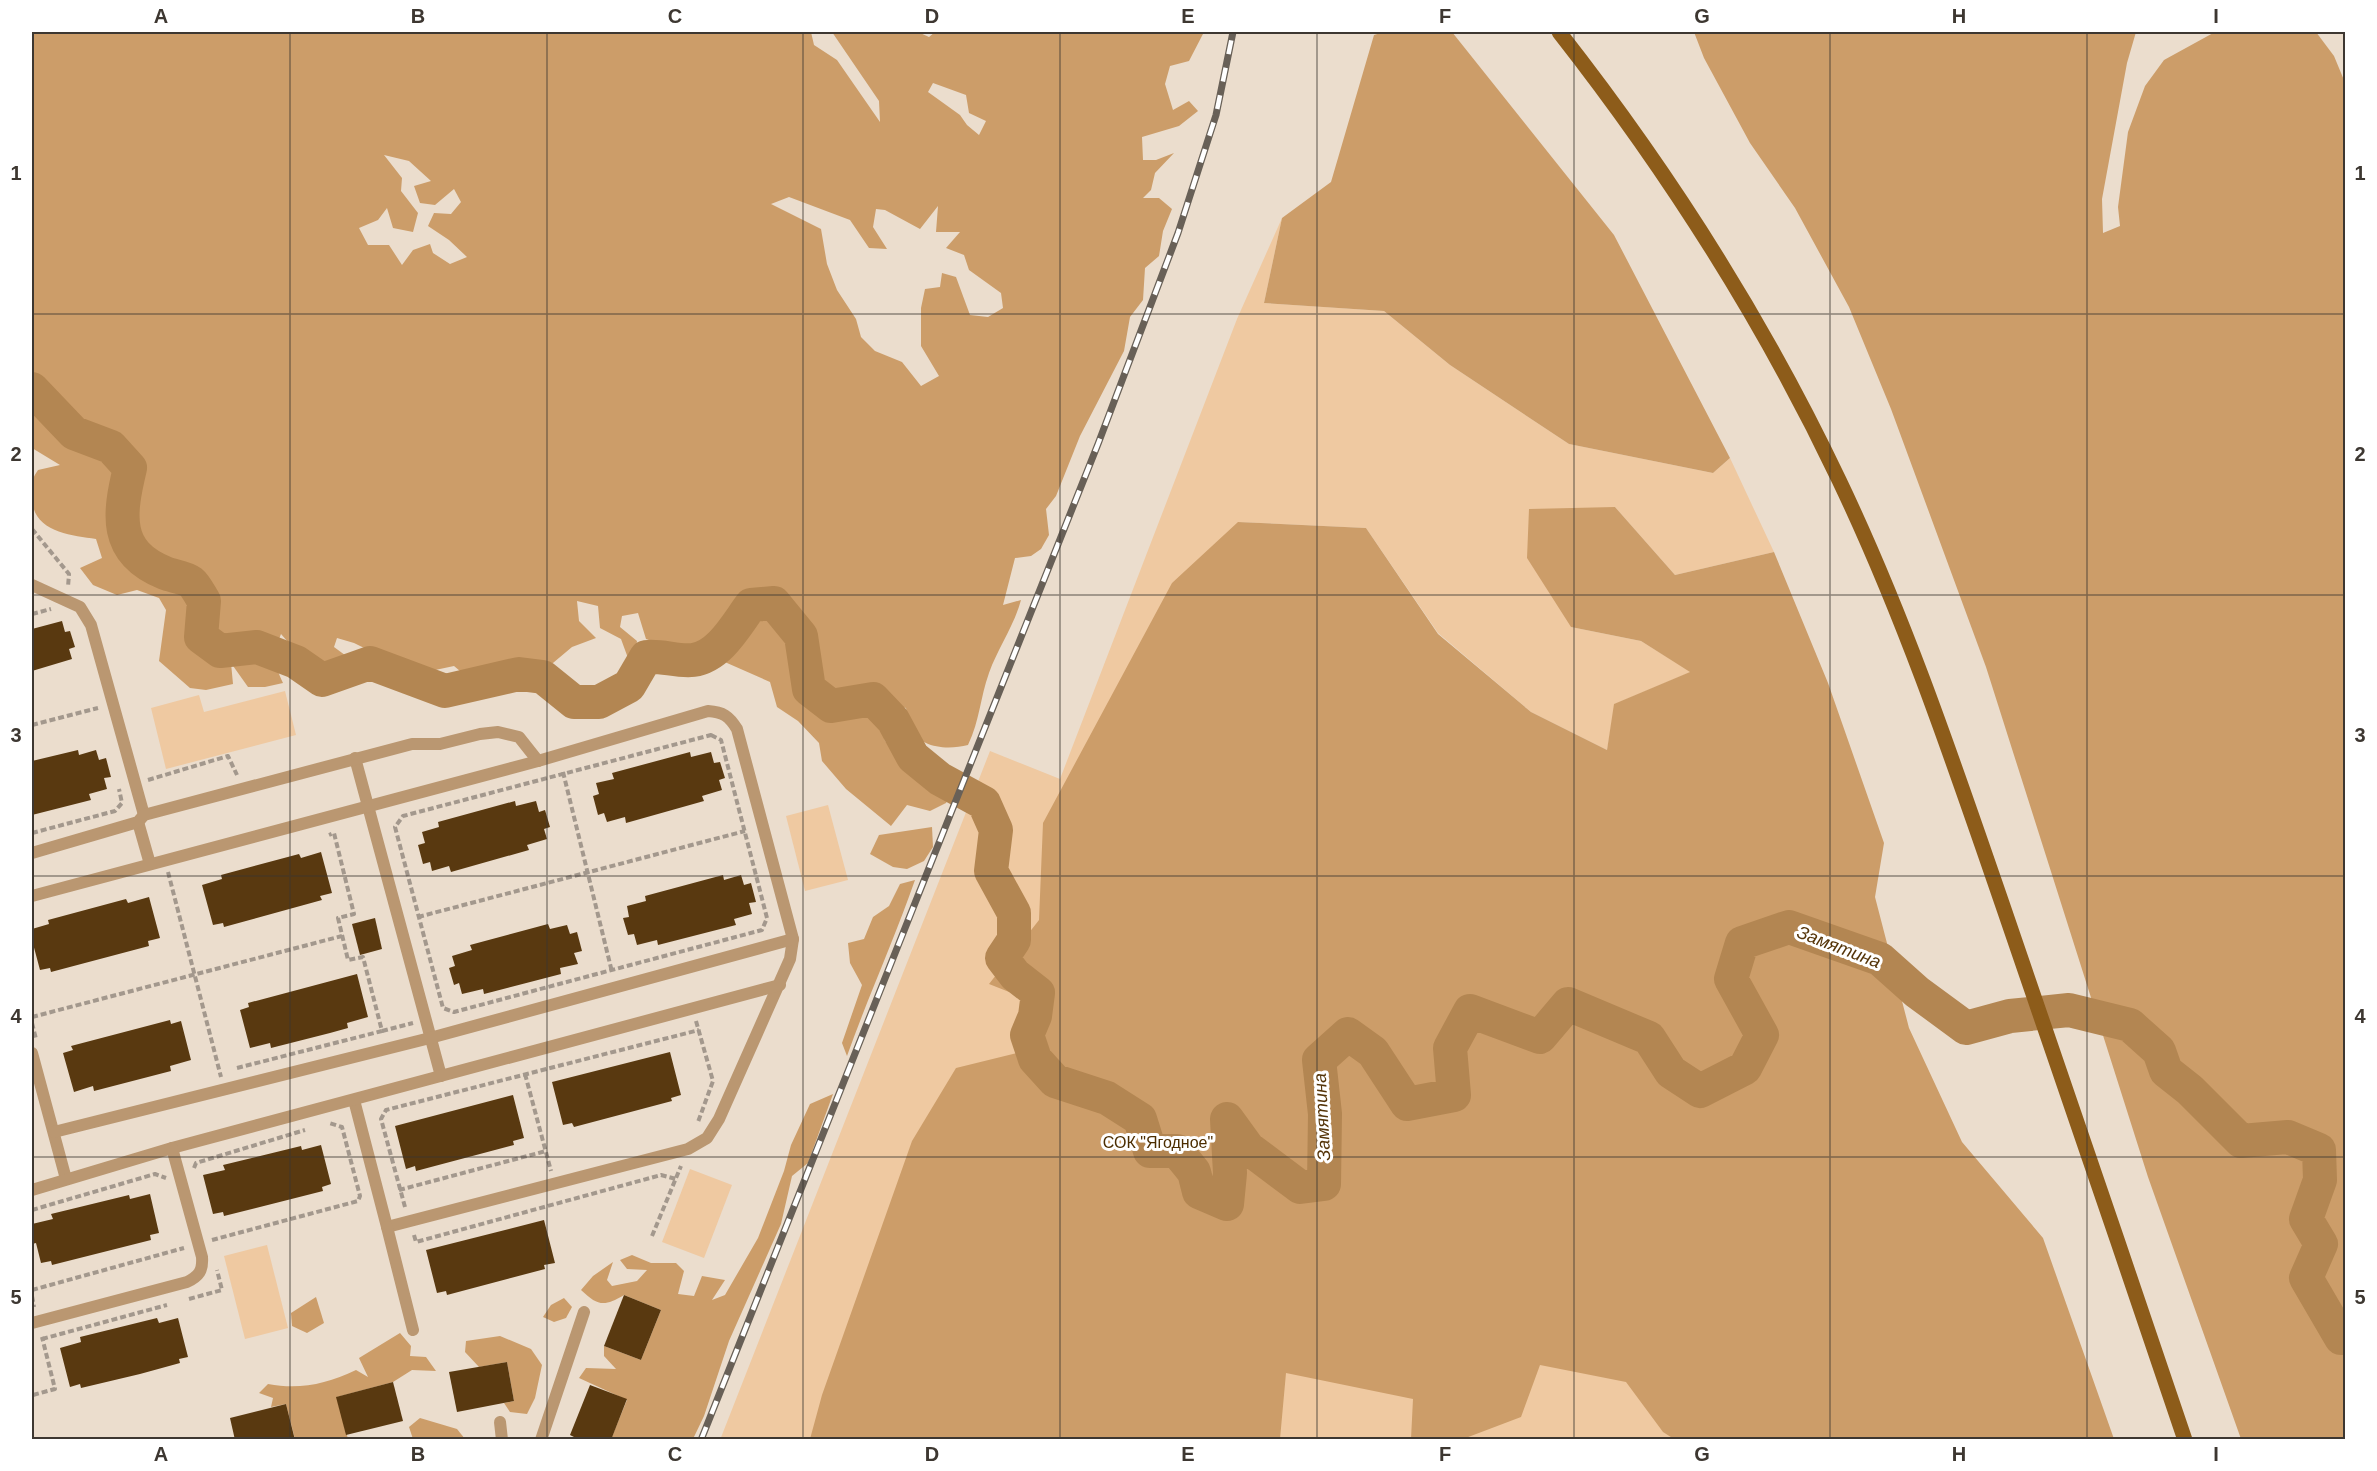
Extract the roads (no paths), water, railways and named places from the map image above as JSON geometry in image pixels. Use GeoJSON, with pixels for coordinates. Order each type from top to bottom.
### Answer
{"type":"FeatureCollection","features":[{"type":"Feature","properties":{"kind":"main road"},"geometry":{"type":"LineString","coordinates":[[1559,32],[1618,106],[1729,274],[1795,393],[1840,481],[1900,619],[1951,754],[2185,1440]]}},
{"type":"Feature","properties":{"kind":"lane"},"geometry":{"type":"LineString","coordinates":[[32,585],[80,607],[92,625],[135,784],[150,864]]}},
{"type":"Feature","properties":{"kind":"lane"},"geometry":{"type":"LineString","coordinates":[[32,598],[49,594]]}},
{"type":"Feature","properties":{"kind":"lane"},"geometry":{"type":"LineString","coordinates":[[32,896],[538,761],[708,711],[721,712],[730,718],[737,729],[793,939],[790,959],[780,985],[719,1119],[707,1138],[688,1149],[387,1227]]}},
{"type":"Feature","properties":{"kind":"lane"},"geometry":{"type":"LineString","coordinates":[[32,853],[141,818],[412,744],[440,744],[498,732],[519,738],[538,761]]}},
{"type":"Feature","properties":{"kind":"lane"},"geometry":{"type":"LineString","coordinates":[[355,758],[441,1076]]}},
{"type":"Feature","properties":{"kind":"lane"},"geometry":{"type":"LineString","coordinates":[[54,1132],[430,1038],[793,939]]}},
{"type":"Feature","properties":{"kind":"lane"},"geometry":{"type":"LineString","coordinates":[[32,1190],[172,1148],[780,985]]}},
{"type":"Feature","properties":{"kind":"lane"},"geometry":{"type":"LineString","coordinates":[[32,1053],[66,1179]]}},
{"type":"Feature","properties":{"kind":"lane"},"geometry":{"type":"LineString","coordinates":[[354,1100],[413,1330]]}},
{"type":"Feature","properties":{"kind":"lane"},"geometry":{"type":"LineString","coordinates":[[35,1322],[187,1282],[196,1277],[203,1268],[202,1257],[172,1148]]}},
{"type":"Feature","properties":{"kind":"lane"},"geometry":{"type":"LineString","coordinates":[[541,1440],[584,1312]]}},
{"type":"Feature","properties":{"kind":"lane"},"geometry":{"type":"LineString","coordinates":[[500,1422],[502,1440]]}},
{"type":"Feature","properties":{"kind":"waterway","name":"Замятина"},"geometry":{"type":"LineString","coordinates":[[32,389],[74,433],[111,447],[130,468],[123,516],[128,543],[148,564],[193,584],[204,601],[201,637],[220,651],[257,647],[296,662],[322,680],[370,663],[445,691],[519,674],[543,677],[574,702],[599,702],[629,686],[646,657],[687,660],[703,657],[719,646],[751,605],[774,603],[801,636],[809,689],[831,706],[873,699],[893,720],[913,757],[940,779],[984,803],[996,830],[991,871],[1014,913],[1014,940],[1002,958],[1015,975],[1038,993],[1035,1016],[1027,1035],[1035,1059],[1055,1081],[1107,1098],[1140,1119],[1150,1151],[1177,1151],[1194,1172],[1199,1192],[1227,1204],[1230,1173],[1227,1119],[1248,1148],[1300,1187],[1324,1184],[1325,1114],[1319,1060],[1348,1034],[1373,1052],[1407,1104],[1454,1095],[1450,1048],[1470,1011],[1540,1037],[1568,1004],[1649,1038],[1671,1072],[1700,1091],[1745,1068],[1762,1035],[1731,979],[1742,943],[1789,927],[1880,959],[1917,992],[1966,1028],[2010,1016],[2069,1010],[2130,1025],[2159,1051],[2166,1071],[2190,1090],[2241,1141],[2288,1137],[2319,1150],[2320,1180],[2306,1219],[2321,1244],[2306,1278],[2341,1338],[2346,1338]]}},
{"type":"Feature","properties":{"kind":"railway"},"geometry":{"type":"LineString","coordinates":[[701,1440],[1098,444],[1178,233],[1216,115],[1233,32]]}},
{"type":"Feature","properties":{"kind":"park label","name":"СОК \"Ягодное\""},"geometry":{"type":"Point","coordinates":[1158,1142]}}]}
